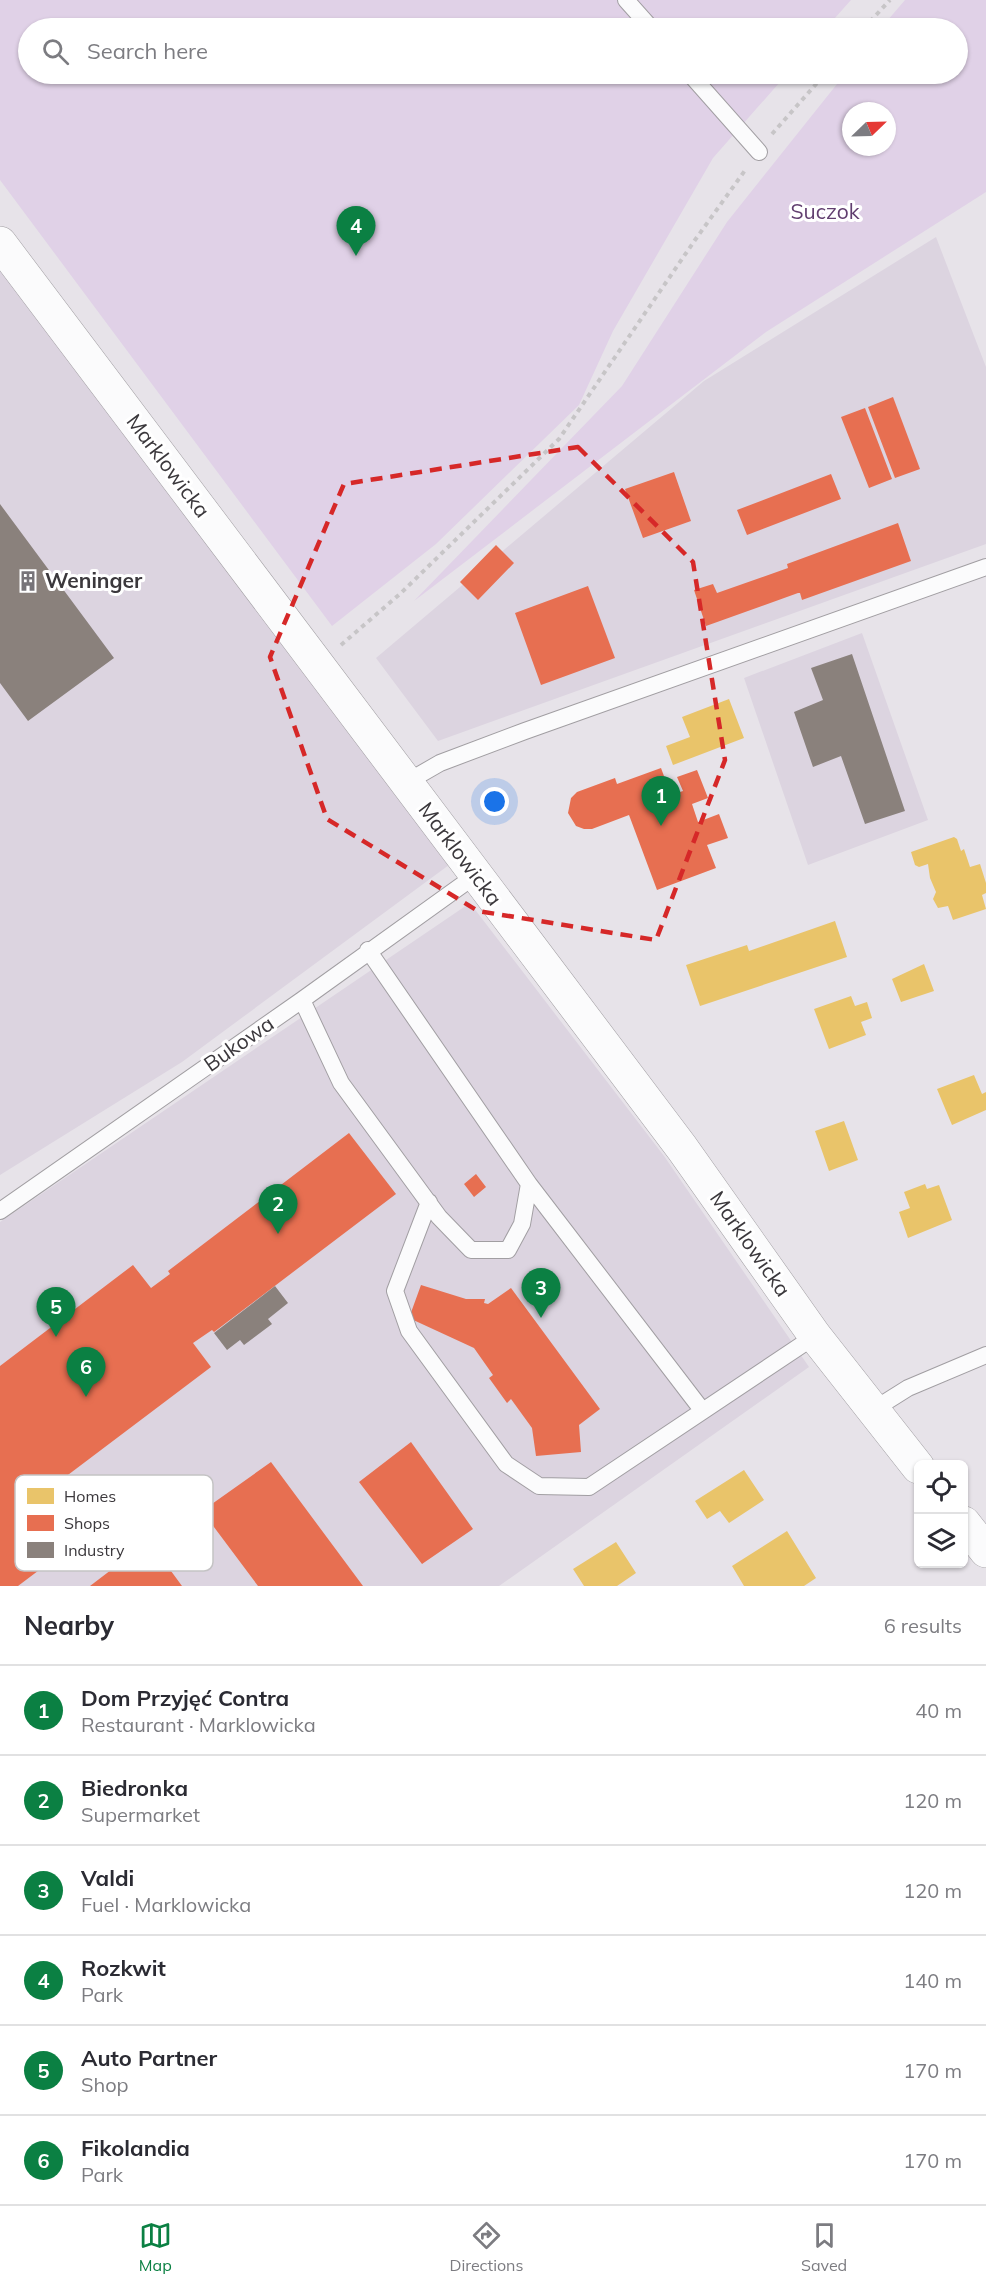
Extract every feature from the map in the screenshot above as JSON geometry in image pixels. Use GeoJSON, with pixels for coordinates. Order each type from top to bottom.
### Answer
{"type":"FeatureCollection","features":[{"type":"Feature","properties":{"kind":"main road","name":"Marklowicka"},"geometry":{"type":"LineString","coordinates":[[0,243],[682,1148],[815,1336],[914,1462]]}},
{"type":"Feature","properties":{"kind":"main road"},"geometry":{"type":"LineString","coordinates":[[968,1529],[986,1551]]}},
{"type":"Feature","properties":{"kind":"lane"},"geometry":{"type":"LineString","coordinates":[[626,0],[642,18]]}},
{"type":"Feature","properties":{"kind":"lane"},"geometry":{"type":"LineString","coordinates":[[699,84],[759,152]]}},
{"type":"Feature","properties":{"kind":"lane"},"geometry":{"type":"LineString","coordinates":[[406,782],[440,763],[525,731],[986,567]]}},
{"type":"Feature","properties":{"kind":"lane","name":"Bukowa"},"geometry":{"type":"LineString","coordinates":[[0,1211],[476,875]]}},
{"type":"Feature","properties":{"kind":"lane"},"geometry":{"type":"LineString","coordinates":[[368,950],[529,1184],[702,1410]]}},
{"type":"Feature","properties":{"kind":"lane"},"geometry":{"type":"LineString","coordinates":[[302,1000],[340,1083],[439,1217],[471,1250],[508,1250],[522,1224],[529,1184]]}},
{"type":"Feature","properties":{"kind":"lane"},"geometry":{"type":"LineString","coordinates":[[429,1202],[395,1291],[409,1331],[506,1464],[539,1486],[589,1487],[815,1336]]}},
{"type":"Feature","properties":{"kind":"lane"},"geometry":{"type":"LineString","coordinates":[[873,1410],[908,1388],[986,1355]]}},
{"type":"Feature","properties":{"kind":"path"},"geometry":{"type":"LineString","coordinates":[[873,18],[890,0]]}},
{"type":"Feature","properties":{"kind":"path"},"geometry":{"type":"LineString","coordinates":[[318,666],[401,593],[560,439],[695,240],[759,152],[817,84]]}},
{"type":"Feature","properties":{"kind":"highlighted area"},"geometry":{"type":"Polygon","coordinates":[[[578,447],[693,562],[725,760],[656,940],[478,911],[327,819],[270,657],[344,484],[578,447]]]}},
{"type":"Feature","properties":{"kind":"shaded area"},"geometry":{"type":"Polygon","coordinates":[[[936,237],[986,367],[986,544],[438,741],[376,658],[704,381],[936,237]]]}},
{"type":"Feature","properties":{"kind":"shaded area"},"geometry":{"type":"Polygon","coordinates":[[[0,263],[453,862],[182,1062],[0,1175],[0,263]]]}},
{"type":"Feature","properties":{"kind":"shaded area"},"geometry":{"type":"Polygon","coordinates":[[[862,633],[928,820],[808,865],[744,678],[862,633]]]}},
{"type":"Feature","properties":{"kind":"shaded area"},"geometry":{"type":"Polygon","coordinates":[[[470,903],[664,1156],[809,1367],[499,1586],[0,1586],[0,1222],[470,903]]]}},
{"type":"Feature","properties":{"kind":"green space"},"geometry":{"type":"Polygon","coordinates":[[[0,0],[851,0],[835,18],[18,18],[18,84],[778,84],[713,158],[613,331],[579,405],[436,544],[332,626],[0,180],[0,0]]]}},
{"type":"Feature","properties":{"kind":"green space","name":"Suczok"},"geometry":{"type":"Polygon","coordinates":[[[905,0],[986,0],[986,192],[766,332],[414,601],[622,386],[727,222],[837,84],[968,84],[968,18],[890,18],[905,0]]]}},
{"type":"Feature","properties":{"kind":"building: Homes"},"geometry":{"type":"Polygon","coordinates":[[[729,699],[744,738],[673,765],[666,746],[690,737],[682,717],[729,699]]]}},
{"type":"Feature","properties":{"kind":"building: Homes"},"geometry":{"type":"Polygon","coordinates":[[[954,837],[961,851],[964,849],[970,867],[980,864],[986,883],[986,893],[982,895],[986,909],[953,920],[948,906],[938,908],[933,899],[936,892],[930,878],[928,864],[919,867],[915,865],[911,852],[954,837]]]}},
{"type":"Feature","properties":{"kind":"building: Homes"},"geometry":{"type":"Polygon","coordinates":[[[835,921],[847,957],[700,1006],[686,965],[747,945],[749,951],[835,921]]]}},
{"type":"Feature","properties":{"kind":"building: Homes"},"geometry":{"type":"Polygon","coordinates":[[[924,964],[934,991],[901,1002],[892,979],[924,964]]]}},
{"type":"Feature","properties":{"kind":"building: Homes"},"geometry":{"type":"Polygon","coordinates":[[[851,996],[855,1006],[867,1002],[872,1018],[861,1022],[866,1035],[829,1049],[814,1009],[851,996]]]}},
{"type":"Feature","properties":{"kind":"building: Homes"},"geometry":{"type":"Polygon","coordinates":[[[974,1075],[982,1094],[986,1092],[986,1110],[952,1125],[937,1089],[974,1075]]]}},
{"type":"Feature","properties":{"kind":"building: Homes"},"geometry":{"type":"Polygon","coordinates":[[[844,1121],[858,1160],[829,1171],[815,1131],[844,1121]]]}},
{"type":"Feature","properties":{"kind":"building: Homes"},"geometry":{"type":"Polygon","coordinates":[[[925,1184],[927,1189],[939,1185],[952,1220],[908,1238],[899,1212],[910,1208],[904,1192],[925,1184]]]}},
{"type":"Feature","properties":{"kind":"building: Homes"},"geometry":{"type":"Polygon","coordinates":[[[744,1470],[764,1500],[729,1523],[720,1511],[707,1519],[695,1501],[744,1470]]]}},
{"type":"Feature","properties":{"kind":"building: Homes"},"geometry":{"type":"Polygon","coordinates":[[[787,1531],[816,1578],[804,1586],[744,1586],[732,1566],[787,1531]]]}},
{"type":"Feature","properties":{"kind":"building: Homes"},"geometry":{"type":"Polygon","coordinates":[[[616,1542],[636,1573],[617,1586],[584,1586],[573,1569],[616,1542]]]}},
{"type":"Feature","properties":{"kind":"building: Shops"},"geometry":{"type":"Polygon","coordinates":[[[893,397],[920,469],[895,478],[868,407],[893,397]]]}},
{"type":"Feature","properties":{"kind":"building: Shops"},"geometry":{"type":"Polygon","coordinates":[[[865,408],[892,479],[869,488],[841,417],[865,408]]]}},
{"type":"Feature","properties":{"kind":"building: Shops"},"geometry":{"type":"Polygon","coordinates":[[[674,472],[691,521],[643,538],[625,489],[674,472]]]}},
{"type":"Feature","properties":{"kind":"building: Shops"},"geometry":{"type":"Polygon","coordinates":[[[831,474],[841,499],[747,535],[737,510],[831,474]]]}},
{"type":"Feature","properties":{"kind":"building: Shops"},"geometry":{"type":"Polygon","coordinates":[[[898,523],[911,561],[802,600],[798,593],[706,626],[694,590],[713,584],[717,593],[788,568],[787,564],[898,523]]]}},
{"type":"Feature","properties":{"kind":"building: Shops"},"geometry":{"type":"Polygon","coordinates":[[[496,545],[514,563],[478,600],[460,582],[496,545]]]}},
{"type":"Feature","properties":{"kind":"building: Shops"},"geometry":{"type":"Polygon","coordinates":[[[588,586],[615,658],[541,685],[515,613],[588,586]]]}},
{"type":"Feature","properties":{"kind":"building: Shops"},"geometry":{"type":"Polygon","coordinates":[[[661,768],[671,795],[683,791],[677,777],[697,770],[708,798],[692,804],[698,822],[719,814],[728,838],[707,845],[716,868],[657,890],[629,815],[592,829],[584,829],[576,826],[568,813],[571,798],[577,792],[615,778],[617,784],[661,768]]]}},
{"type":"Feature","properties":{"kind":"building: Shops"},"geometry":{"type":"Polygon","coordinates":[[[349,1133],[396,1194],[214,1332],[212,1330],[193,1343],[211,1367],[68,1475],[15,1475],[15,1571],[38,1571],[18,1586],[0,1586],[0,1366],[133,1265],[151,1288],[170,1274],[168,1271],[349,1133]]]}},
{"type":"Feature","properties":{"kind":"building: Shops"},"geometry":{"type":"Polygon","coordinates":[[[476,1174],[486,1187],[474,1197],[464,1184],[476,1174]]]}},
{"type":"Feature","properties":{"kind":"building: Shops"},"geometry":{"type":"Polygon","coordinates":[[[421,1285],[466,1299],[485,1299],[484,1303],[488,1304],[511,1288],[600,1409],[579,1425],[581,1452],[536,1456],[532,1428],[511,1399],[507,1403],[489,1378],[493,1375],[474,1348],[409,1318],[421,1285]]]}},
{"type":"Feature","properties":{"kind":"building: Shops"},"geometry":{"type":"Polygon","coordinates":[[[411,1442],[473,1529],[422,1564],[359,1482],[411,1442]]]}},
{"type":"Feature","properties":{"kind":"building: Shops"},"geometry":{"type":"Polygon","coordinates":[[[271,1462],[363,1586],[258,1586],[213,1526],[213,1503],[271,1462]]]}},
{"type":"Feature","properties":{"kind":"building: Shops"},"geometry":{"type":"Polygon","coordinates":[[[110,1571],[171,1571],[182,1586],[90,1586],[110,1571]]]}},
{"type":"Feature","properties":{"kind":"building: Industry","name":"Weninger"},"geometry":{"type":"Polygon","coordinates":[[[0,504],[114,658],[28,721],[0,683],[0,504]]]}},
{"type":"Feature","properties":{"kind":"building: Industry"},"geometry":{"type":"Polygon","coordinates":[[[852,654],[905,811],[865,824],[841,756],[813,767],[794,712],[823,700],[811,668],[852,654]]]}},
{"type":"Feature","properties":{"kind":"building: Industry"},"geometry":{"type":"Polygon","coordinates":[[[275,1286],[288,1303],[268,1319],[272,1324],[244,1345],[240,1340],[227,1350],[214,1333],[275,1286]]]}},
{"type":"Feature","properties":{"kind":"place","name":"Rozkwit"},"geometry":{"type":"Point","coordinates":[356,256]}},
{"type":"Feature","properties":{"kind":"place","name":"Weninger"},"geometry":{"type":"Point","coordinates":[28,581]}},
{"type":"Feature","properties":{"kind":"place","name":"Dom Przyjęć Contra"},"geometry":{"type":"Point","coordinates":[661,826]}},
{"type":"Feature","properties":{"kind":"place","name":"Biedronka"},"geometry":{"type":"Point","coordinates":[278,1234]}},
{"type":"Feature","properties":{"kind":"place","name":"Valdi"},"geometry":{"type":"Point","coordinates":[541,1318]}},
{"type":"Feature","properties":{"kind":"place","name":"Auto Partner"},"geometry":{"type":"Point","coordinates":[56,1337]}},
{"type":"Feature","properties":{"kind":"place","name":"Fikolandia"},"geometry":{"type":"Point","coordinates":[86,1397]}}]}
